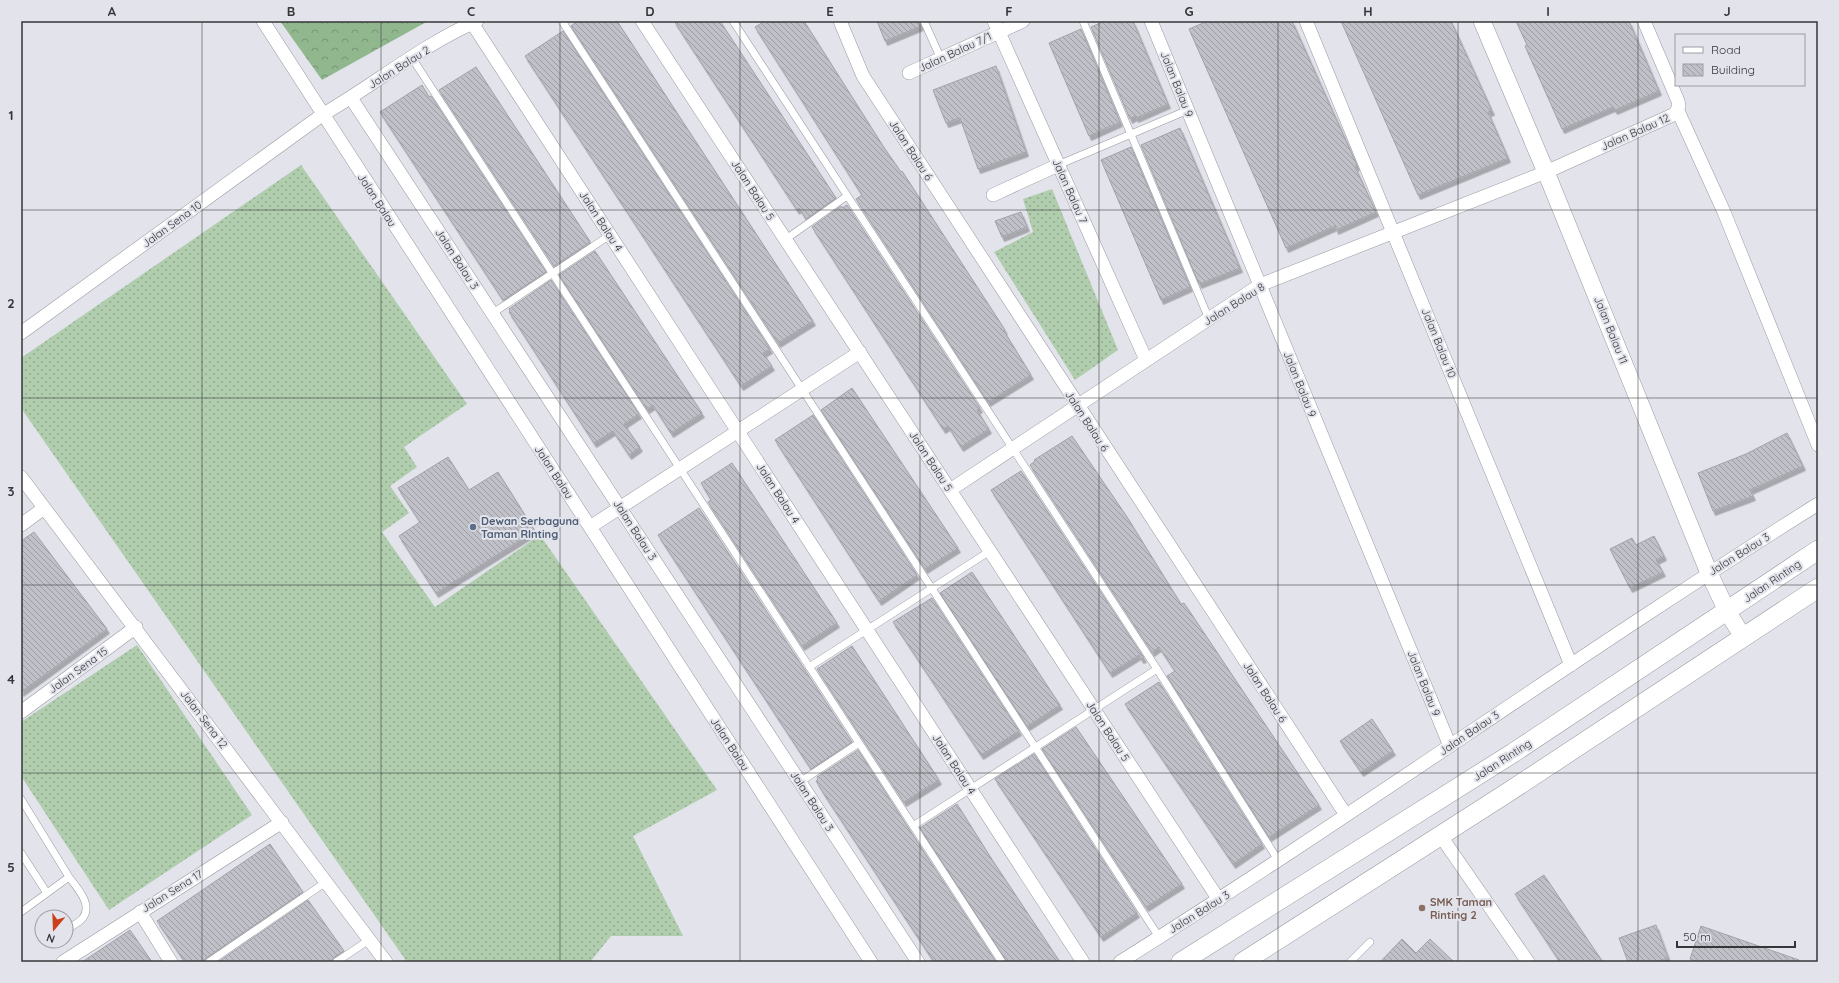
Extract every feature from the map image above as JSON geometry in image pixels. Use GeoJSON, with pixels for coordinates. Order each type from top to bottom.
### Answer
{"type":"FeatureCollection","features":[{"type":"Feature","properties":{"kind":"main road","name":"Jalan Rinting"},"geometry":{"type":"LineString","coordinates":[[1181,962],[1513,753],[1818,550]]}},
{"type":"Feature","properties":{"kind":"main road"},"geometry":{"type":"LineString","coordinates":[[1243,962],[1510,791],[1818,588]]}},
{"type":"Feature","properties":{"kind":"street","name":"Jalan Balau"},"geometry":{"type":"LineString","coordinates":[[263,21],[871,962]]}},
{"type":"Feature","properties":{"kind":"street","name":"Jalan Balau 5"},"geometry":{"type":"LineString","coordinates":[[642,21],[1219,900]]}},
{"type":"Feature","properties":{"kind":"street","name":"Jalan Balau 6"},"geometry":{"type":"LineString","coordinates":[[840,21],[863,76],[1077,406],[1346,815]]}},
{"type":"Feature","properties":{"kind":"street","name":"Jalan Balau 7/1"},"geometry":{"type":"LineString","coordinates":[[909,73],[941,59],[996,27],[1023,21]]}},
{"type":"Feature","properties":{"kind":"street","name":"Jalan Balau 9"},"geometry":{"type":"LineString","coordinates":[[1151,21],[1450,746]]}},
{"type":"Feature","properties":{"kind":"street","name":"Jalan Balau 10"},"geometry":{"type":"LineString","coordinates":[[1306,21],[1572,665]]}},
{"type":"Feature","properties":{"kind":"street","name":"Jalan Balau 11"},"geometry":{"type":"LineString","coordinates":[[1482,21],[1546,172],[1709,573],[1727,611],[1743,638]]}},
{"type":"Feature","properties":{"kind":"street","name":"Jalan Balau 12"},"geometry":{"type":"LineString","coordinates":[[1546,172],[1671,117],[1678,110],[1678,102],[1644,21]]}},
{"type":"Feature","properties":{"kind":"street","name":"Jalan Balau 2"},"geometry":{"type":"LineString","coordinates":[[322,114],[351,98],[412,58],[474,22]]}},
{"type":"Feature","properties":{"kind":"street","name":"Jalan Balau 4"},"geometry":{"type":"LineString","coordinates":[[474,22],[610,235],[1083,962]]}},
{"type":"Feature","properties":{"kind":"street","name":"Jalan Balau 7"},"geometry":{"type":"LineString","coordinates":[[996,27],[1146,360]]}},
{"type":"Feature","properties":{"kind":"street","name":"Jalan Balau 3"},"geometry":{"type":"LineString","coordinates":[[351,98],[918,962]]}},
{"type":"Feature","properties":{"kind":"street"},"geometry":{"type":"LineString","coordinates":[[1678,110],[1724,212],[1818,445]]}},
{"type":"Feature","properties":{"kind":"street","name":"Jalan Sena 10"},"geometry":{"type":"LineString","coordinates":[[21,333],[322,114]]}},
{"type":"Feature","properties":{"kind":"street"},"geometry":{"type":"LineString","coordinates":[[992,195],[1058,165]]}},
{"type":"Feature","properties":{"kind":"street","name":"Jalan Balau 8"},"geometry":{"type":"LineString","coordinates":[[950,490],[1260,286],[1546,172]]}},
{"type":"Feature","properties":{"kind":"street"},"geometry":{"type":"LineString","coordinates":[[590,527],[860,352]]}},
{"type":"Feature","properties":{"kind":"street","name":"Jalan Sena 12"},"geometry":{"type":"LineString","coordinates":[[21,477],[136,627],[386,962]]}},
{"type":"Feature","properties":{"kind":"street","name":"Jalan Balau 3"},"geometry":{"type":"LineString","coordinates":[[1120,962],[1219,900],[1709,573],[1818,504]]}},
{"type":"Feature","properties":{"kind":"street"},"geometry":{"type":"LineString","coordinates":[[21,525],[44,508]]}},
{"type":"Feature","properties":{"kind":"street","name":"Jalan Sena 15"},"geometry":{"type":"LineString","coordinates":[[21,712],[136,627]]}},
{"type":"Feature","properties":{"kind":"street","name":"Jalan Sena 17"},"geometry":{"type":"LineString","coordinates":[[72,960],[140,912],[282,822]]}},
{"type":"Feature","properties":{"kind":"street"},"geometry":{"type":"LineString","coordinates":[[1440,835],[1528,962]]}},
{"type":"Feature","properties":{"kind":"street"},"geometry":{"type":"LineString","coordinates":[[140,912],[171,962]]}},
{"type":"Feature","properties":{"kind":"lane"},"geometry":{"type":"LineString","coordinates":[[562,21],[1159,937]]}},
{"type":"Feature","properties":{"kind":"lane"},"geometry":{"type":"LineString","coordinates":[[733,21],[1157,669],[1278,860]]}},
{"type":"Feature","properties":{"kind":"lane"},"geometry":{"type":"LineString","coordinates":[[924,21],[941,59]]}},
{"type":"Feature","properties":{"kind":"lane"},"geometry":{"type":"LineString","coordinates":[[1083,21],[1209,319]]}},
{"type":"Feature","properties":{"kind":"lane"},"geometry":{"type":"LineString","coordinates":[[412,58],[1002,962]]}},
{"type":"Feature","properties":{"kind":"lane"},"geometry":{"type":"LineString","coordinates":[[1058,165],[1188,110]]}},
{"type":"Feature","properties":{"kind":"lane"},"geometry":{"type":"LineString","coordinates":[[786,239],[847,196]]}},
{"type":"Feature","properties":{"kind":"lane"},"geometry":{"type":"LineString","coordinates":[[493,313],[610,235]]}},
{"type":"Feature","properties":{"kind":"lane"},"geometry":{"type":"LineString","coordinates":[[810,667],[990,551]]}},
{"type":"Feature","properties":{"kind":"lane"},"geometry":{"type":"LineString","coordinates":[[913,826],[1157,669]]}},
{"type":"Feature","properties":{"kind":"lane"},"geometry":{"type":"LineString","coordinates":[[800,782],[859,743]]}},
{"type":"Feature","properties":{"kind":"lane"},"geometry":{"type":"LineString","coordinates":[[21,799],[69,877],[85,899],[86,910],[82,919],[74,924]]}},
{"type":"Feature","properties":{"kind":"lane"},"geometry":{"type":"LineString","coordinates":[[21,853],[47,893]]}},
{"type":"Feature","properties":{"kind":"lane"},"geometry":{"type":"LineString","coordinates":[[21,912],[69,877]]}},
{"type":"Feature","properties":{"kind":"lane"},"geometry":{"type":"LineString","coordinates":[[209,962],[326,882]]}},
{"type":"Feature","properties":{"kind":"lane"},"geometry":{"type":"LineString","coordinates":[[336,962],[369,940]]}},
{"type":"Feature","properties":{"kind":"lane"},"geometry":{"type":"LineString","coordinates":[[1350,962],[1370,942]]}},
{"type":"Feature","properties":{"kind":"green space"},"geometry":{"type":"Polygon","coordinates":[[[280,21],[428,21],[322,80],[280,21]]]}},
{"type":"Feature","properties":{"kind":"green space"},"geometry":{"type":"Polygon","coordinates":[[[301,165],[467,404],[404,447],[417,467],[390,486],[409,513],[382,532],[435,607],[540,535],[717,790],[633,836],[683,936],[611,936],[590,962],[407,962],[21,408],[21,358],[301,165]]]}},
{"type":"Feature","properties":{"kind":"green space"},"geometry":{"type":"Polygon","coordinates":[[[1052,189],[1118,350],[1075,380],[994,252],[1033,232],[1023,199],[1052,189]]]}},
{"type":"Feature","properties":{"kind":"green space"},"geometry":{"type":"Polygon","coordinates":[[[137,645],[252,815],[109,910],[21,776],[21,722],[137,645]]]}},
{"type":"Feature","properties":{"kind":"building"},"geometry":{"type":"Polygon","coordinates":[[[578,21],[617,21],[813,321],[778,343],[571,26],[578,21]]]}},
{"type":"Feature","properties":{"kind":"building"},"geometry":{"type":"Polygon","coordinates":[[[674,21],[720,21],[836,198],[806,219],[799,208],[797,210],[674,21]]]}},
{"type":"Feature","properties":{"kind":"building"},"geometry":{"type":"Polygon","coordinates":[[[765,21],[804,21],[883,146],[901,172],[902,171],[1005,330],[1004,331],[1031,375],[988,402],[856,199],[862,195],[755,27],[765,21]]]}},
{"type":"Feature","properties":{"kind":"building"},"geometry":{"type":"Polygon","coordinates":[[[877,21],[919,21],[921,26],[885,41],[877,21]]]}},
{"type":"Feature","properties":{"kind":"building"},"geometry":{"type":"Polygon","coordinates":[[[1105,21],[1133,21],[1168,104],[1136,118],[1135,116],[1130,119],[1091,27],[1105,21]]]}},
{"type":"Feature","properties":{"kind":"building"},"geometry":{"type":"Polygon","coordinates":[[[1208,21],[1292,21],[1356,163],[1357,166],[1355,167],[1376,212],[1336,230],[1335,226],[1286,248],[1189,29],[1208,21]]]}},
{"type":"Feature","properties":{"kind":"building"},"geometry":{"type":"Polygon","coordinates":[[[1341,21],[1451,21],[1492,111],[1488,112],[1508,158],[1418,195],[1341,21]]]}},
{"type":"Feature","properties":{"kind":"building"},"geometry":{"type":"Polygon","coordinates":[[[1516,21],[1629,21],[1659,91],[1615,110],[1613,107],[1562,129],[1525,46],[1527,45],[1516,21]]]}},
{"type":"Feature","properties":{"kind":"building"},"geometry":{"type":"Polygon","coordinates":[[[1081,29],[1120,122],[1089,136],[1049,43],[1081,29]]]}},
{"type":"Feature","properties":{"kind":"building"},"geometry":{"type":"Polygon","coordinates":[[[563,31],[770,349],[763,353],[772,366],[741,386],[525,56],[563,31]]]}},
{"type":"Feature","properties":{"kind":"building"},"geometry":{"type":"Polygon","coordinates":[[[996,66],[1026,152],[978,169],[960,118],[946,123],[933,90],[996,66]]]}},
{"type":"Feature","properties":{"kind":"building"},"geometry":{"type":"Polygon","coordinates":[[[476,67],[590,242],[554,266],[439,90],[476,67]]]}},
{"type":"Feature","properties":{"kind":"building"},"geometry":{"type":"Polygon","coordinates":[[[422,85],[429,97],[431,96],[546,272],[503,300],[380,112],[422,85]]]}},
{"type":"Feature","properties":{"kind":"building"},"geometry":{"type":"Polygon","coordinates":[[[1180,128],[1240,268],[1199,284],[1141,145],[1180,128]]]}},
{"type":"Feature","properties":{"kind":"building"},"geometry":{"type":"Polygon","coordinates":[[[1131,147],[1190,287],[1161,300],[1101,160],[1131,147]]]}},
{"type":"Feature","properties":{"kind":"building"},"geometry":{"type":"Polygon","coordinates":[[[847,205],[980,408],[977,410],[989,429],[961,447],[948,426],[943,429],[812,227],[841,206],[842,208],[847,205]]]}},
{"type":"Feature","properties":{"kind":"building"},"geometry":{"type":"Polygon","coordinates":[[[1021,212],[1027,227],[1002,237],[995,221],[1021,212]]]}},
{"type":"Feature","properties":{"kind":"building"},"geometry":{"type":"Polygon","coordinates":[[[595,251],[702,413],[671,433],[653,405],[647,409],[559,275],[595,251]]]}},
{"type":"Feature","properties":{"kind":"building"},"geometry":{"type":"Polygon","coordinates":[[[551,280],[639,414],[624,424],[640,447],[629,455],[613,431],[594,443],[509,312],[509,309],[551,280]]]}},
{"type":"Feature","properties":{"kind":"building"},"geometry":{"type":"Polygon","coordinates":[[[852,388],[958,548],[925,569],[821,410],[852,388]]]}},
{"type":"Feature","properties":{"kind":"building"},"geometry":{"type":"Polygon","coordinates":[[[813,415],[917,575],[879,601],[775,440],[813,415]]]}},
{"type":"Feature","properties":{"kind":"building"},"geometry":{"type":"Polygon","coordinates":[[[1787,433],[1803,466],[1750,490],[1753,496],[1713,511],[1698,473],[1746,454],[1787,433]]]}},
{"type":"Feature","properties":{"kind":"building"},"geometry":{"type":"Polygon","coordinates":[[[1072,436],[1127,517],[1181,604],[1184,603],[1319,805],[1269,837],[1167,676],[1175,671],[1159,647],[1152,652],[1030,465],[1035,461],[1034,460],[1072,436]]]}},
{"type":"Feature","properties":{"kind":"building","name":"Dewan Serbaguna Taman RInting"},"geometry":{"type":"Polygon","coordinates":[[[448,457],[469,490],[498,472],[535,531],[436,593],[399,536],[420,522],[398,488],[448,457]]]}},
{"type":"Feature","properties":{"kind":"building"},"geometry":{"type":"Polygon","coordinates":[[[732,463],[837,623],[802,646],[708,502],[711,500],[701,483],[732,463]]]}},
{"type":"Feature","properties":{"kind":"building"},"geometry":{"type":"Polygon","coordinates":[[[1021,471],[1144,658],[1141,659],[1139,655],[1110,673],[991,490],[1021,471]]]}},
{"type":"Feature","properties":{"kind":"building"},"geometry":{"type":"Polygon","coordinates":[[[699,508],[852,742],[811,769],[658,535],[699,508]]]}},
{"type":"Feature","properties":{"kind":"building"},"geometry":{"type":"Polygon","coordinates":[[[34,532],[107,629],[21,692],[21,541],[34,532]]]}},
{"type":"Feature","properties":{"kind":"building"},"geometry":{"type":"Polygon","coordinates":[[[1654,536],[1664,556],[1656,560],[1663,572],[1630,588],[1610,549],[1632,538],[1636,545],[1654,536]]]}},
{"type":"Feature","properties":{"kind":"building"},"geometry":{"type":"Polygon","coordinates":[[[972,572],[1060,705],[1027,726],[940,593],[972,572]]]}},
{"type":"Feature","properties":{"kind":"building"},"geometry":{"type":"Polygon","coordinates":[[[932,598],[1019,731],[981,755],[893,622],[932,598]]]}},
{"type":"Feature","properties":{"kind":"building"},"geometry":{"type":"Polygon","coordinates":[[[852,646],[939,780],[904,802],[817,669],[852,646]]]}},
{"type":"Feature","properties":{"kind":"building"},"geometry":{"type":"Polygon","coordinates":[[[1159,682],[1262,844],[1233,864],[1125,704],[1159,682]]]}},
{"type":"Feature","properties":{"kind":"building"},"geometry":{"type":"Polygon","coordinates":[[[1372,719],[1393,751],[1361,772],[1340,741],[1372,719]]]}},
{"type":"Feature","properties":{"kind":"building"},"geometry":{"type":"Polygon","coordinates":[[[1076,727],[1182,884],[1146,907],[1042,749],[1076,727]]]}},
{"type":"Feature","properties":{"kind":"building"},"geometry":{"type":"Polygon","coordinates":[[[858,750],[996,962],[934,962],[824,794],[816,781],[818,779],[817,777],[858,750]]]}},
{"type":"Feature","properties":{"kind":"building"},"geometry":{"type":"Polygon","coordinates":[[[1034,754],[1137,913],[1101,937],[995,779],[1034,754]]]}},
{"type":"Feature","properties":{"kind":"building"},"geometry":{"type":"Polygon","coordinates":[[[957,804],[1060,962],[1007,962],[920,828],[957,804]]]}},
{"type":"Feature","properties":{"kind":"building"},"geometry":{"type":"Polygon","coordinates":[[[270,844],[303,892],[206,958],[204,962],[185,962],[157,921],[270,844]]]}},
{"type":"Feature","properties":{"kind":"building"},"geometry":{"type":"Polygon","coordinates":[[[1544,875],[1603,962],[1560,962],[1515,894],[1544,875]]]}},
{"type":"Feature","properties":{"kind":"building"},"geometry":{"type":"Polygon","coordinates":[[[308,900],[344,951],[333,958],[331,962],[218,962],[308,900]]]}},
{"type":"Feature","properties":{"kind":"building"},"geometry":{"type":"Polygon","coordinates":[[[1656,925],[1668,958],[1657,962],[1628,962],[1619,938],[1656,925]]]}},
{"type":"Feature","properties":{"kind":"building"},"geometry":{"type":"Polygon","coordinates":[[[1701,926],[1799,960],[1799,962],[1698,962],[1690,959],[1701,926]]]}},
{"type":"Feature","properties":{"kind":"building"},"geometry":{"type":"Polygon","coordinates":[[[130,930],[152,962],[82,962],[130,930]]]}},
{"type":"Feature","properties":{"kind":"building"},"geometry":{"type":"Polygon","coordinates":[[[1402,939],[1416,953],[1430,939],[1454,962],[1380,962],[1402,939]]]}},
{"type":"Feature","properties":{"kind":"place","name":"Dewan Serbaguna Taman RInting"},"geometry":{"type":"Point","coordinates":[473,527]}},
{"type":"Feature","properties":{"kind":"place","name":"SMK Taman Rinting 2"},"geometry":{"type":"Point","coordinates":[1422,908]}}]}
